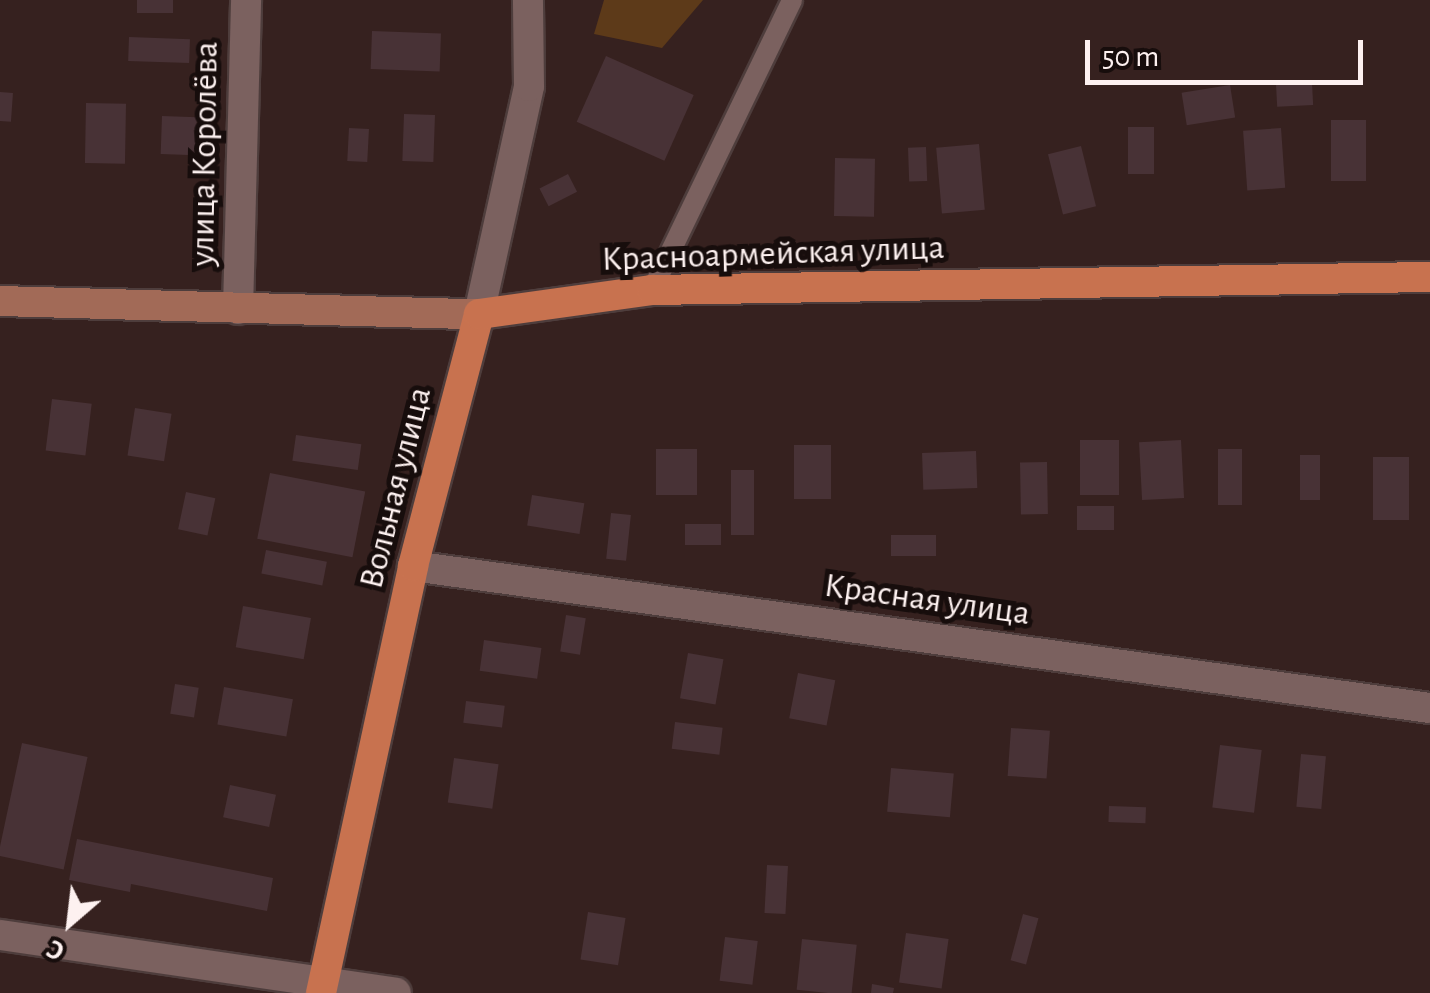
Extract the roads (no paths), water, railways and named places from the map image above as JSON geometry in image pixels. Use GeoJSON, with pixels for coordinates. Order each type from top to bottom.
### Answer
{"type":"FeatureCollection","features":[{"type":"Feature","properties":{"kind":"main road","name":"Красноармейская улица"},"geometry":{"type":"LineString","coordinates":[[479,314],[652,290],[1430,277]]}},
{"type":"Feature","properties":{"kind":"main road","name":"Вольная улица"},"geometry":{"type":"LineString","coordinates":[[323,987],[413,566],[479,314]]}},
{"type":"Feature","properties":{"kind":"street","name":"улица Королёва"},"geometry":{"type":"LineString","coordinates":[[238,309],[246,0]]}},
{"type":"Feature","properties":{"kind":"street","name":"Вольная улица"},"geometry":{"type":"LineString","coordinates":[[479,314],[529,86],[528,0]]}},
{"type":"Feature","properties":{"kind":"street","name":"Красноармейская улица"},"geometry":{"type":"LineString","coordinates":[[0,302],[479,314]]}},
{"type":"Feature","properties":{"kind":"street","name":"Красная улица"},"geometry":{"type":"LineString","coordinates":[[413,566],[1430,708]]}},
{"type":"Feature","properties":{"kind":"street"},"geometry":{"type":"LineString","coordinates":[[0,934],[323,987],[396,993]]}},
{"type":"Feature","properties":{"kind":"lane"},"geometry":{"type":"LineString","coordinates":[[652,290],[792,0]]}}]}
